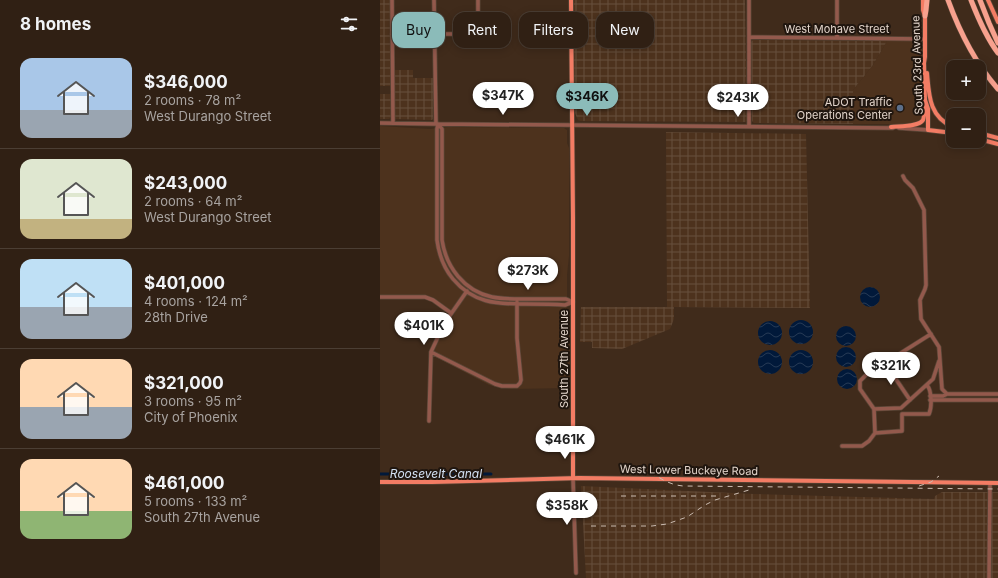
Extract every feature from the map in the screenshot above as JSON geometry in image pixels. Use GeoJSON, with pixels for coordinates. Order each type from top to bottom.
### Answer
{"type":"FeatureCollection","features":[{"type":"Feature","properties":{"kind":"highway"},"geometry":{"type":"LineString","coordinates":[[925,16],[927,0]]}},
{"type":"Feature","properties":{"kind":"highway"},"geometry":{"type":"LineString","coordinates":[[948,0],[966,43],[987,76],[998,89]]}},
{"type":"Feature","properties":{"kind":"highway"},"geometry":{"type":"LineString","coordinates":[[972,0],[977,16],[998,52]]}},
{"type":"Feature","properties":{"kind":"highway"},"geometry":{"type":"LineString","coordinates":[[980,0],[998,43]]}},
{"type":"Feature","properties":{"kind":"main road","name":"South 27th Avenue"},"geometry":{"type":"LineString","coordinates":[[571,0],[573,478]]}},
{"type":"Feature","properties":{"kind":"main road","name":"South 23rd Avenue"},"geometry":{"type":"LineString","coordinates":[[923,0],[925,16],[925,100],[928,109],[928,130]]}},
{"type":"Feature","properties":{"kind":"main road"},"geometry":{"type":"LineString","coordinates":[[988,0],[998,22]]}},
{"type":"Feature","properties":{"kind":"main road"},"geometry":{"type":"LineString","coordinates":[[925,57],[930,100],[936,114],[946,122]]}},
{"type":"Feature","properties":{"kind":"main road"},"geometry":{"type":"LineString","coordinates":[[891,127],[918,124],[924,117],[925,100]]}},
{"type":"Feature","properties":{"kind":"main road"},"geometry":{"type":"LineString","coordinates":[[928,130],[946,132]]}},
{"type":"Feature","properties":{"kind":"main road"},"geometry":{"type":"LineString","coordinates":[[986,135],[998,138]]}},
{"type":"Feature","properties":{"kind":"main road"},"geometry":{"type":"LineString","coordinates":[[986,141],[998,144]]}},
{"type":"Feature","properties":{"kind":"main road","name":"West Lower Buckeye Road"},"geometry":{"type":"LineString","coordinates":[[380,482],[439,482],[573,478],[998,483]]}},
{"type":"Feature","properties":{"kind":"street"},"geometry":{"type":"LineString","coordinates":[[392,0],[392,12]]}},
{"type":"Feature","properties":{"kind":"street"},"geometry":{"type":"LineString","coordinates":[[434,0],[434,12]]}},
{"type":"Feature","properties":{"kind":"street"},"geometry":{"type":"LineString","coordinates":[[445,35],[478,34],[478,0]]}},
{"type":"Feature","properties":{"kind":"street"},"geometry":{"type":"LineString","coordinates":[[748,0],[749,126]]}},
{"type":"Feature","properties":{"kind":"street"},"geometry":{"type":"LineString","coordinates":[[836,0],[837,38]]}},
{"type":"Feature","properties":{"kind":"street","name":"West Mohave Street"},"geometry":{"type":"LineString","coordinates":[[749,38],[924,39]]}},
{"type":"Feature","properties":{"kind":"street"},"geometry":{"type":"LineString","coordinates":[[392,48],[393,123]]}},
{"type":"Feature","properties":{"kind":"street"},"geometry":{"type":"LineString","coordinates":[[435,48],[437,124],[436,230],[439,256],[444,266],[457,284],[466,292],[490,302],[565,305],[573,302]]}},
{"type":"Feature","properties":{"kind":"street"},"geometry":{"type":"LineString","coordinates":[[380,123],[891,127],[928,130]]}},
{"type":"Feature","properties":{"kind":"street"},"geometry":{"type":"LineString","coordinates":[[437,124],[442,129],[442,234],[444,250],[449,263],[461,280],[485,295],[493,297],[517,299],[566,299],[573,302]]}},
{"type":"Feature","properties":{"kind":"street"},"geometry":{"type":"LineString","coordinates":[[903,176],[913,188],[924,210],[926,285],[920,300],[921,319],[939,347],[942,389],[947,394]]}},
{"type":"Feature","properties":{"kind":"street"},"geometry":{"type":"LineString","coordinates":[[429,421],[431,352],[440,331],[470,287]]}},
{"type":"Feature","properties":{"kind":"street"},"geometry":{"type":"LineString","coordinates":[[380,297],[425,297],[433,300],[451,313]]}},
{"type":"Feature","properties":{"kind":"street"},"geometry":{"type":"LineString","coordinates":[[431,352],[494,384],[502,386],[517,386],[521,380],[516,338],[517,299]]}},
{"type":"Feature","properties":{"kind":"street"},"geometry":{"type":"LineString","coordinates":[[842,446],[862,446],[869,441],[875,433],[874,409],[860,389],[860,381],[866,375],[931,334]]}},
{"type":"Feature","properties":{"kind":"street"},"geometry":{"type":"LineString","coordinates":[[874,409],[901,408],[933,379],[940,358]]}},
{"type":"Feature","properties":{"kind":"street"},"geometry":{"type":"LineString","coordinates":[[885,363],[910,400]]}},
{"type":"Feature","properties":{"kind":"street"},"geometry":{"type":"LineString","coordinates":[[902,414],[929,414],[931,410],[930,388],[927,385]]}},
{"type":"Feature","properties":{"kind":"street"},"geometry":{"type":"LineString","coordinates":[[930,398],[947,394],[998,394]]}},
{"type":"Feature","properties":{"kind":"street"},"geometry":{"type":"LineString","coordinates":[[930,398],[998,400]]}},
{"type":"Feature","properties":{"kind":"street"},"geometry":{"type":"LineString","coordinates":[[875,433],[902,431],[901,408]]}},
{"type":"Feature","properties":{"kind":"street","name":"South 27th Avenue"},"geometry":{"type":"LineString","coordinates":[[573,478],[576,573]]}},
{"type":"Feature","properties":{"kind":"street"},"geometry":{"type":"LineString","coordinates":[[989,578],[990,483]]}},
{"type":"Feature","properties":{"kind":"shaded area"},"geometry":{"type":"Polygon","coordinates":[[[380,0],[391,0],[391,86],[380,86],[380,0]]]}},
{"type":"Feature","properties":{"kind":"shaded area"},"geometry":{"type":"Polygon","coordinates":[[[573,0],[745,0],[746,122],[578,120],[574,109],[573,48],[588,48],[588,12],[573,12],[573,0]]]}},
{"type":"Feature","properties":{"kind":"shaded area"},"geometry":{"type":"Polygon","coordinates":[[[753,40],[887,41],[873,65],[853,90],[853,124],[754,123],[752,121],[751,42],[753,40]]]}},
{"type":"Feature","properties":{"kind":"shaded area"},"geometry":{"type":"Polygon","coordinates":[[[887,41],[921,42],[923,116],[919,122],[909,124],[853,124],[853,90],[873,65],[887,41]]]}},
{"type":"Feature","properties":{"kind":"shaded area"},"geometry":{"type":"Polygon","coordinates":[[[394,70],[413,70],[413,78],[433,78],[432,120],[395,119],[394,70]]]}},
{"type":"Feature","properties":{"kind":"shaded area"},"geometry":{"type":"Polygon","coordinates":[[[380,94],[391,94],[391,117],[389,119],[380,119],[380,94]]]}},
{"type":"Feature","properties":{"kind":"shaded area"},"geometry":{"type":"Polygon","coordinates":[[[380,126],[430,129],[448,127],[564,128],[567,130],[567,143],[569,148],[569,256],[567,275],[567,307],[570,313],[569,388],[511,389],[489,385],[432,355],[439,339],[455,313],[427,296],[380,295],[380,126]]]}},
{"type":"Feature","properties":{"kind":"shaded area"},"geometry":{"type":"Polygon","coordinates":[[[666,132],[806,134],[810,308],[674,307],[674,319],[670,329],[622,349],[592,348],[592,342],[580,342],[581,307],[667,307],[666,132]]]}},
{"type":"Feature","properties":{"kind":"shaded area"},"geometry":{"type":"Polygon","coordinates":[[[581,486],[754,494],[934,499],[935,496],[942,492],[998,492],[998,578],[586,578],[581,486]]]}},
{"type":"Feature","properties":{"kind":"water"},"geometry":{"type":"Polygon","coordinates":[[[870,287],[877,290],[880,297],[877,304],[870,307],[863,304],[860,297],[863,290],[870,287]]]}},
{"type":"Feature","properties":{"kind":"water"},"geometry":{"type":"Polygon","coordinates":[[[801,320],[806,321],[812,327],[812,337],[806,343],[801,344],[796,343],[790,337],[789,332],[790,327],[796,321],[801,320]]]}},
{"type":"Feature","properties":{"kind":"water"},"geometry":{"type":"Polygon","coordinates":[[[770,321],[779,324],[782,333],[779,342],[770,345],[761,342],[758,333],[761,324],[770,321]]]}},
{"type":"Feature","properties":{"kind":"water"},"geometry":{"type":"Polygon","coordinates":[[[846,326],[853,329],[856,336],[853,343],[846,346],[839,343],[836,336],[839,329],[846,326]]]}},
{"type":"Feature","properties":{"kind":"water"},"geometry":{"type":"Polygon","coordinates":[[[846,347],[853,350],[856,357],[853,364],[846,367],[839,364],[836,357],[839,350],[846,347]]]}},
{"type":"Feature","properties":{"kind":"water"},"geometry":{"type":"Polygon","coordinates":[[[770,350],[779,353],[782,362],[779,371],[770,374],[761,371],[758,362],[761,353],[770,350]]]}},
{"type":"Feature","properties":{"kind":"water"},"geometry":{"type":"Polygon","coordinates":[[[801,350],[806,351],[812,357],[812,367],[806,373],[801,374],[796,373],[790,367],[789,362],[790,357],[796,351],[801,350]]]}},
{"type":"Feature","properties":{"kind":"water"},"geometry":{"type":"Polygon","coordinates":[[[847,369],[854,372],[857,379],[854,386],[847,389],[840,386],[837,379],[840,372],[847,369]]]}},
{"type":"Feature","properties":{"kind":"waterway","name":"Roosevelt Canal"},"geometry":{"type":"LineString","coordinates":[[380,474],[491,474]]}},
{"type":"Feature","properties":{"kind":"railway"},"geometry":{"type":"LineString","coordinates":[[651,472],[666,481],[683,486],[998,489]]}},
{"type":"Feature","properties":{"kind":"railway"},"geometry":{"type":"LineString","coordinates":[[919,486],[931,482],[939,476]]}},
{"type":"Feature","properties":{"kind":"railway"},"geometry":{"type":"LineString","coordinates":[[591,526],[652,526],[667,524],[687,517],[715,500],[749,490]]}},
{"type":"Feature","properties":{"kind":"railway"},"geometry":{"type":"LineString","coordinates":[[621,496],[719,496]]}},
{"type":"Feature","properties":{"kind":"place","name":"ADOT Traffic Operations Center"},"geometry":{"type":"Point","coordinates":[900,108]}}]}
